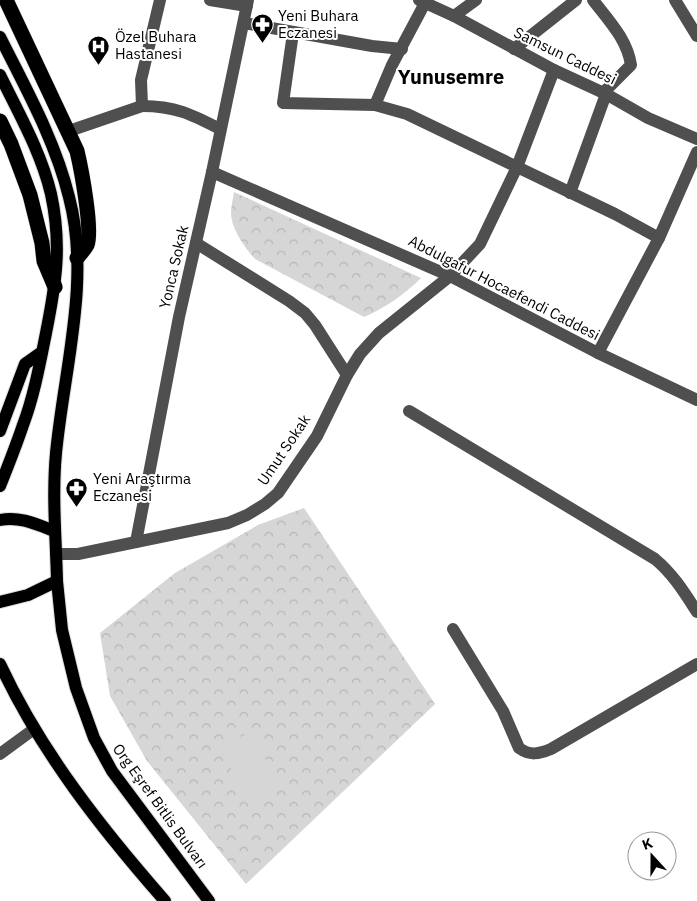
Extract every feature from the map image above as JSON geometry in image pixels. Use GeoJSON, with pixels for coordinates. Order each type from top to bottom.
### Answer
{"type":"FeatureCollection","features":[{"type":"Feature","properties":{"kind":"highway"},"geometry":{"type":"LineString","coordinates":[[6,0],[77,151],[82,173],[88,225],[88,244],[77,258]]}},
{"type":"Feature","properties":{"kind":"highway"},"geometry":{"type":"LineString","coordinates":[[0,121],[11,144],[30,195],[42,242],[44,261],[56,287]]}},
{"type":"Feature","properties":{"kind":"main road","name":"Org Eşref Bitlis Bulvarı"},"geometry":{"type":"LineString","coordinates":[[0,37],[59,162],[70,198],[74,225],[77,258],[76,302],[56,453],[54,531],[62,630],[76,688],[94,738],[112,771],[209,901]]}},
{"type":"Feature","properties":{"kind":"main road"},"geometry":{"type":"LineString","coordinates":[[0,75],[34,146],[50,192],[58,239],[56,287],[42,352],[24,424],[0,486]]}},
{"type":"Feature","properties":{"kind":"main road"},"geometry":{"type":"LineString","coordinates":[[0,431],[25,364],[42,352]]}},
{"type":"Feature","properties":{"kind":"main road"},"geometry":{"type":"LineString","coordinates":[[0,520],[14,518],[24,520],[54,531]]}},
{"type":"Feature","properties":{"kind":"main road"},"geometry":{"type":"LineString","coordinates":[[0,602],[28,595],[57,581]]}},
{"type":"Feature","properties":{"kind":"main road"},"geometry":{"type":"LineString","coordinates":[[0,664],[12,691],[34,729],[80,796],[165,901]]}},
{"type":"Feature","properties":{"kind":"street"},"geometry":{"type":"LineString","coordinates":[[142,106],[141,80],[160,0]]}},
{"type":"Feature","properties":{"kind":"street"},"geometry":{"type":"LineString","coordinates":[[210,0],[247,3]]}},
{"type":"Feature","properties":{"kind":"street"},"geometry":{"type":"LineString","coordinates":[[454,16],[476,0]]}},
{"type":"Feature","properties":{"kind":"street"},"geometry":{"type":"LineString","coordinates":[[514,49],[576,0]]}},
{"type":"Feature","properties":{"kind":"street"},"geometry":{"type":"LineString","coordinates":[[570,193],[605,93],[631,65],[628,51],[621,36],[593,0]]}},
{"type":"Feature","properties":{"kind":"street"},"geometry":{"type":"LineString","coordinates":[[675,0],[697,36]]}},
{"type":"Feature","properties":{"kind":"street"},"geometry":{"type":"LineString","coordinates":[[375,105],[382,85],[402,49],[422,1]]}},
{"type":"Feature","properties":{"kind":"street","name":"Samsun Caddesi"},"geometry":{"type":"LineString","coordinates":[[422,1],[454,16],[554,70],[605,93],[648,118],[697,139]]}},
{"type":"Feature","properties":{"kind":"street","name":"Yonca Sokak"},"geometry":{"type":"LineString","coordinates":[[136,542],[179,317],[212,172],[247,3]]}},
{"type":"Feature","properties":{"kind":"street"},"geometry":{"type":"LineString","coordinates":[[244,23],[372,46],[402,49]]}},
{"type":"Feature","properties":{"kind":"street"},"geometry":{"type":"LineString","coordinates":[[293,32],[283,103],[375,105],[407,114],[615,214],[659,238]]}},
{"type":"Feature","properties":{"kind":"street","name":"Umut Sokak"},"geometry":{"type":"LineString","coordinates":[[56,554],[78,554],[228,523],[247,516],[278,493],[317,436],[347,375],[360,354],[379,333],[450,276],[480,244],[517,167],[554,70]]}},
{"type":"Feature","properties":{"kind":"street"},"geometry":{"type":"LineString","coordinates":[[69,131],[142,106],[174,108],[193,115],[220,129]]}},
{"type":"Feature","properties":{"kind":"street"},"geometry":{"type":"LineString","coordinates":[[598,354],[659,238],[697,152]]}},
{"type":"Feature","properties":{"kind":"street","name":"Abdulgafur Hocaefendi Caddesi"},"geometry":{"type":"LineString","coordinates":[[212,172],[450,276],[598,354],[697,400]]}},
{"type":"Feature","properties":{"kind":"street"},"geometry":{"type":"LineString","coordinates":[[196,243],[305,313],[315,325],[347,375]]}},
{"type":"Feature","properties":{"kind":"street"},"geometry":{"type":"LineString","coordinates":[[409,411],[655,559],[676,579],[697,612]]}},
{"type":"Feature","properties":{"kind":"street"},"geometry":{"type":"LineString","coordinates":[[452,629],[503,711],[519,748],[532,753],[540,753],[550,749],[697,664]]}},
{"type":"Feature","properties":{"kind":"street"},"geometry":{"type":"LineString","coordinates":[[0,754],[34,729]]}},
{"type":"Feature","properties":{"kind":"green space"},"geometry":{"type":"Polygon","coordinates":[[[234,192],[421,278],[394,300],[364,317],[255,259],[243,244],[233,225],[231,213],[234,192]]]}},
{"type":"Feature","properties":{"kind":"green space"},"geometry":{"type":"Polygon","coordinates":[[[304,508],[435,704],[246,884],[147,761],[110,696],[100,633],[175,573],[258,525],[304,508]]]}},
{"type":"Feature","properties":{"kind":"green space"},"geometry":{"type":"Polygon","coordinates":[[[254,731],[278,790],[245,803],[221,745],[254,731]]]}},
{"type":"Feature","properties":{"kind":"place","name":"Yeni Buhara Eczanesi"},"geometry":{"type":"Point","coordinates":[262,44]}},
{"type":"Feature","properties":{"kind":"place","name":"Özel Buhara Hastanesi"},"geometry":{"type":"Point","coordinates":[99,65]}},
{"type":"Feature","properties":{"kind":"place","name":"Yeni Araştırma Eczanesi"},"geometry":{"type":"Point","coordinates":[77,507]}},
{"type":"Feature","properties":{"kind":"district","name":"Yunusemre"},"geometry":{"type":"Point","coordinates":[451,77]}}]}
